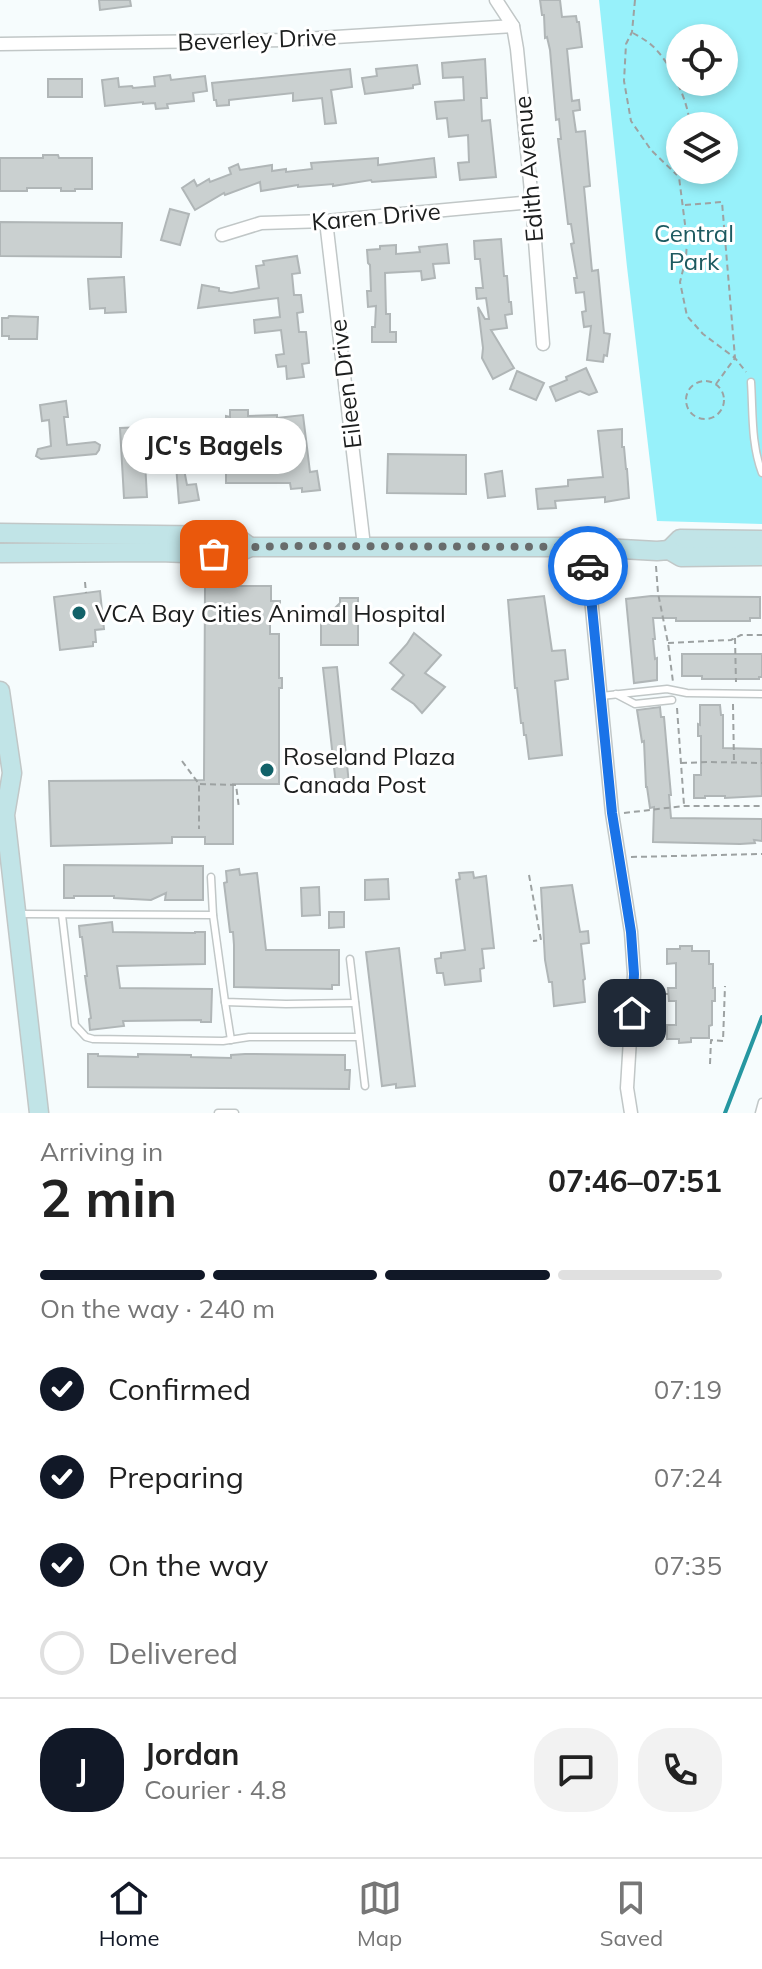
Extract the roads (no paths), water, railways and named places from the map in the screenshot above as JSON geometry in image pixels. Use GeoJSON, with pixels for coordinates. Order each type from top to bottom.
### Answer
{"type":"FeatureCollection","features":[{"type":"Feature","properties":{"kind":"main road"},"geometry":{"type":"LineString","coordinates":[[0,533],[235,536],[250,547]]}},
{"type":"Feature","properties":{"kind":"main road"},"geometry":{"type":"LineString","coordinates":[[663,550],[680,539],[762,540]]}},
{"type":"Feature","properties":{"kind":"main road"},"geometry":{"type":"LineString","coordinates":[[0,553],[233,555],[250,547],[364,546],[586,547],[663,550],[681,557],[762,556]]}},
{"type":"Feature","properties":{"kind":"main road"},"geometry":{"type":"LineString","coordinates":[[0,691],[12,773],[2,811],[39,1113]]}},
{"type":"Feature","properties":{"kind":"street","name":"Edith Avenue"},"geometry":{"type":"LineString","coordinates":[[496,0],[513,26],[543,344]]}},
{"type":"Feature","properties":{"kind":"street","name":"Beverley Drive"},"geometry":{"type":"LineString","coordinates":[[0,44],[287,40],[513,26]]}},
{"type":"Feature","properties":{"kind":"street","name":"Karen Drive"},"geometry":{"type":"LineString","coordinates":[[222,235],[261,223],[326,221],[532,202]]}},
{"type":"Feature","properties":{"kind":"street","name":"Eileen Drive"},"geometry":{"type":"LineString","coordinates":[[326,221],[364,546]]}},
{"type":"Feature","properties":{"kind":"street"},"geometry":{"type":"LineString","coordinates":[[586,547],[612,813],[631,932],[634,974],[627,1088],[631,1113]]}},
{"type":"Feature","properties":{"kind":"lane"},"geometry":{"type":"LineString","coordinates":[[751,382],[757,460],[762,473]]}},
{"type":"Feature","properties":{"kind":"lane"},"geometry":{"type":"LineString","coordinates":[[601,696],[667,689],[762,694]]}},
{"type":"Feature","properties":{"kind":"lane"},"geometry":{"type":"LineString","coordinates":[[616,694],[635,704],[672,700]]}},
{"type":"Feature","properties":{"kind":"lane"},"geometry":{"type":"LineString","coordinates":[[211,877],[213,915],[231,1040]]}},
{"type":"Feature","properties":{"kind":"lane"},"geometry":{"type":"LineString","coordinates":[[17,914],[213,915]]}},
{"type":"Feature","properties":{"kind":"lane"},"geometry":{"type":"LineString","coordinates":[[62,915],[75,1025],[86,1037],[231,1040],[249,1037],[358,1037]]}},
{"type":"Feature","properties":{"kind":"lane"},"geometry":{"type":"LineString","coordinates":[[350,959],[365,1086]]}},
{"type":"Feature","properties":{"kind":"lane"},"geometry":{"type":"LineString","coordinates":[[225,1002],[355,1003]]}},
{"type":"Feature","properties":{"kind":"lane"},"geometry":{"type":"LineString","coordinates":[[759,1113],[762,1102]]}},
{"type":"Feature","properties":{"kind":"lane"},"geometry":{"type":"LineString","coordinates":[[218,1113],[235,1113]]}},
{"type":"Feature","properties":{"kind":"waterway"},"geometry":{"type":"LineString","coordinates":[[725,1113],[762,1017]]}},
{"type":"Feature","properties":{"kind":"place","name":"JC's Bagels"},"geometry":{"type":"Point","coordinates":[214,554]}},
{"type":"Feature","properties":{"kind":"place","name":"VCA Bay Cities Animal Hospital"},"geometry":{"type":"Point","coordinates":[79,613]}},
{"type":"Feature","properties":{"kind":"place","name":"Roseland Plaza Canada Post"},"geometry":{"type":"Point","coordinates":[267,770]}},
{"type":"Feature","properties":{"kind":"park label","name":"Central Park"},"geometry":{"type":"Point","coordinates":[694,247]}}]}
